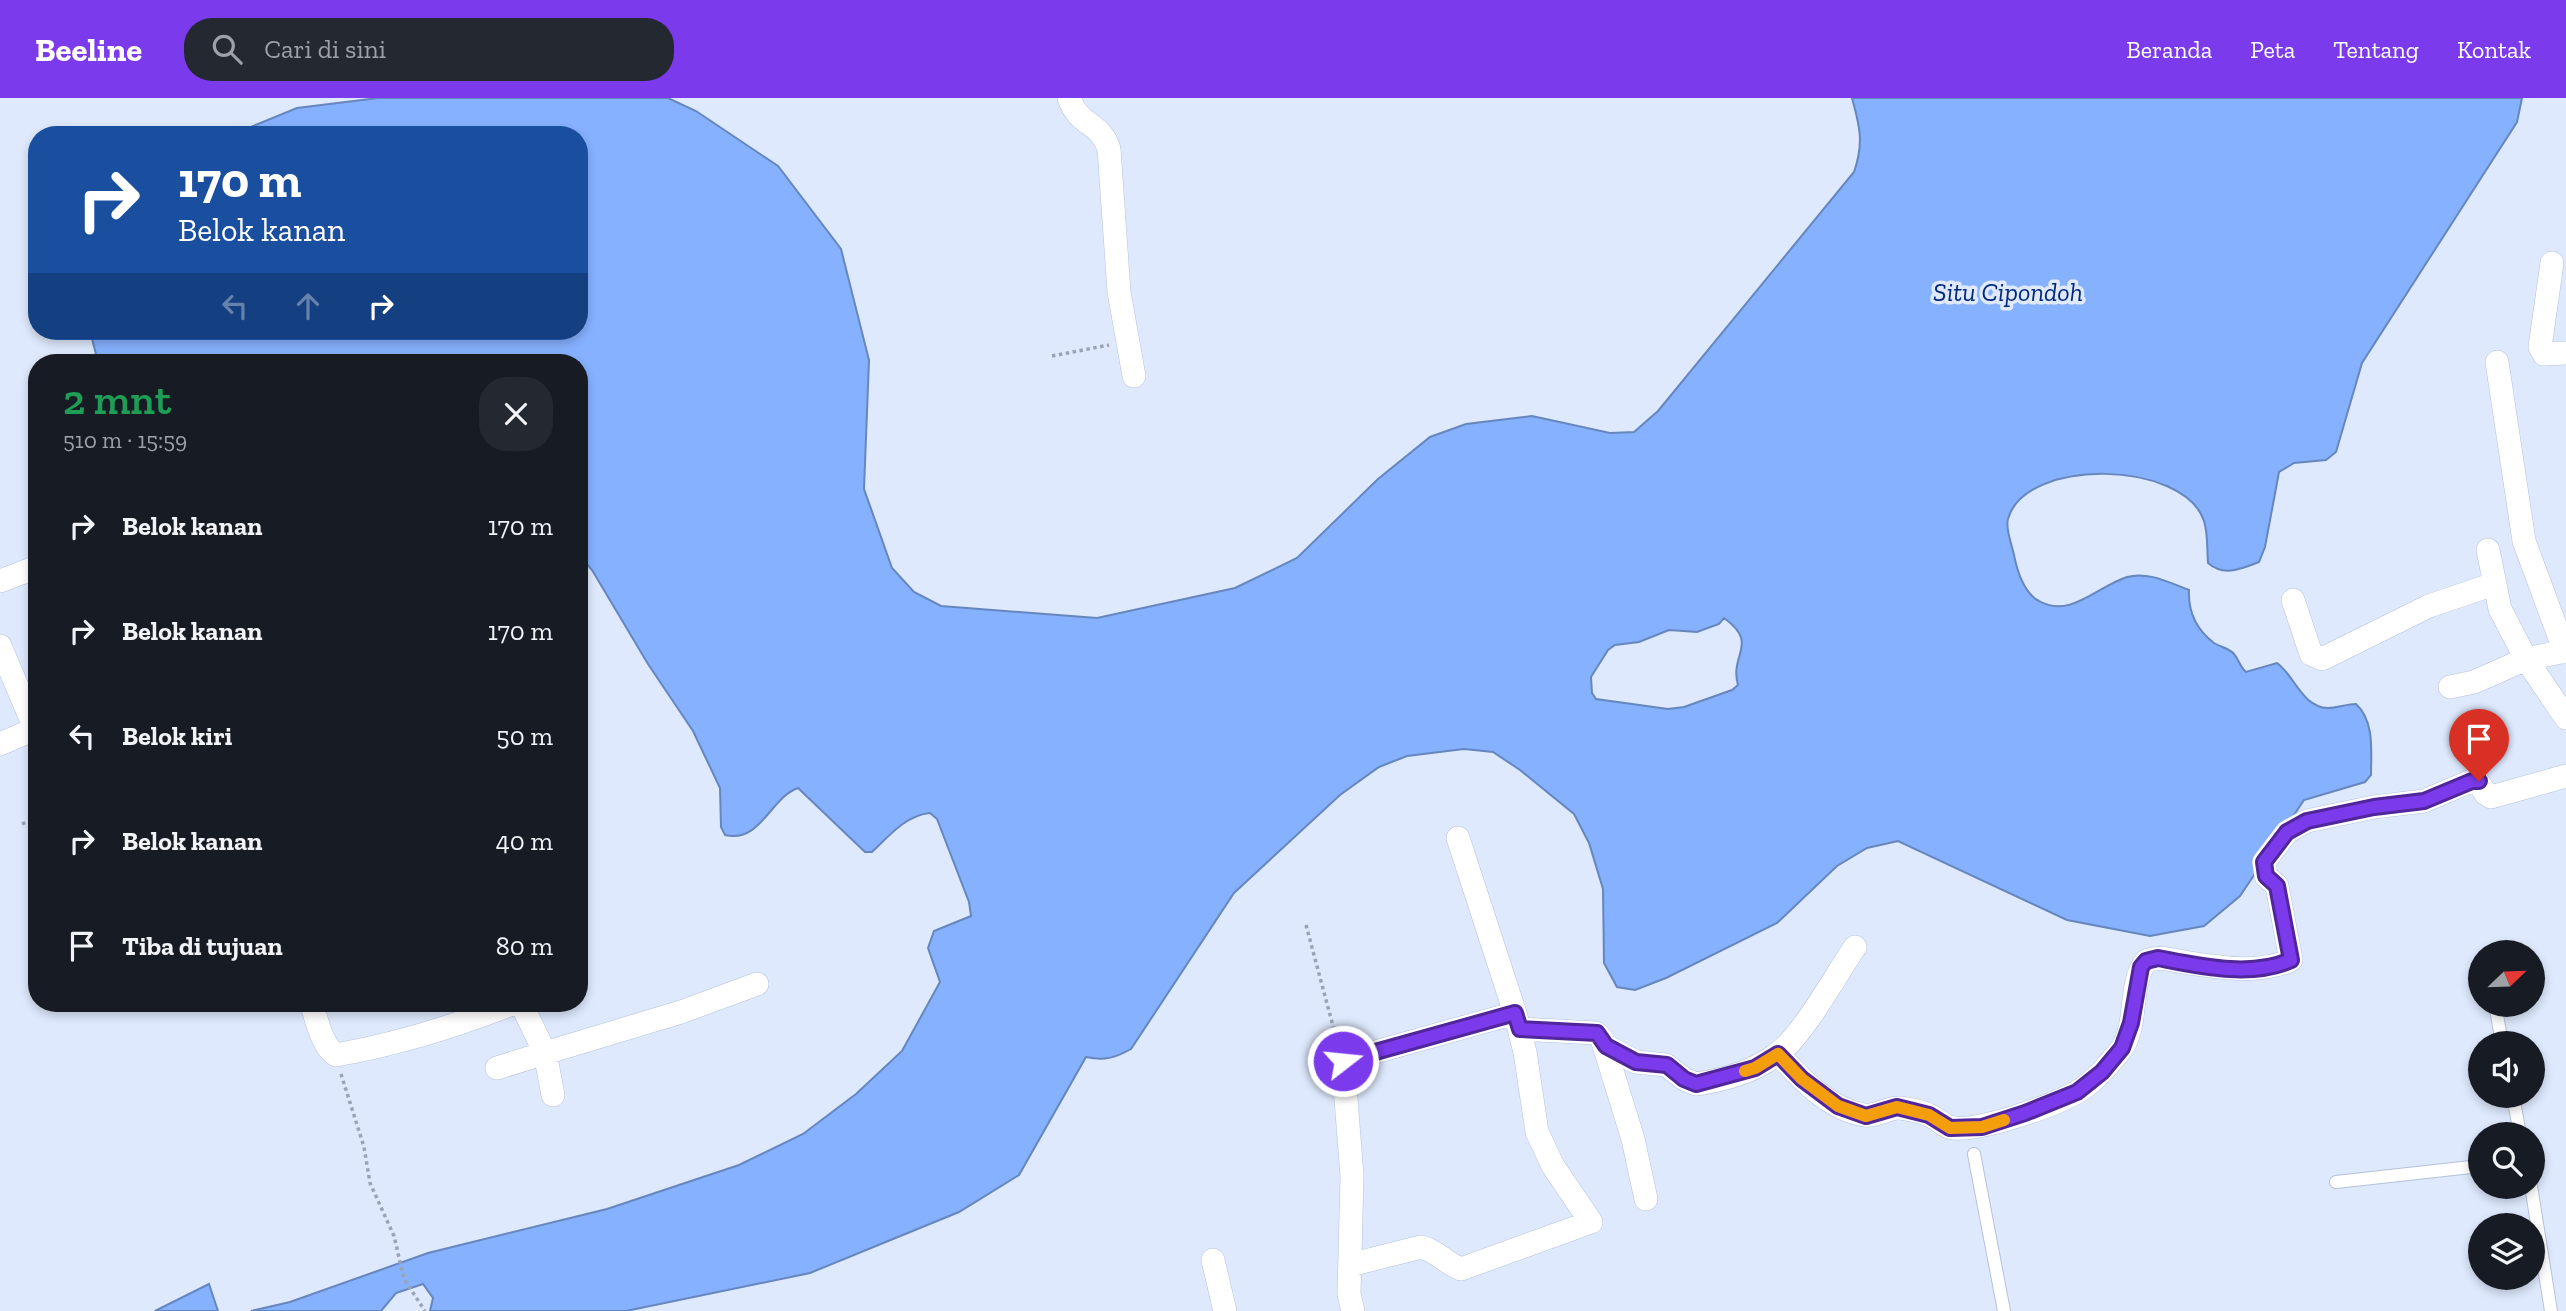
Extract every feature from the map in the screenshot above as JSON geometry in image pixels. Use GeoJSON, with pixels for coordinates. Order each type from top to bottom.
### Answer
{"type":"FeatureCollection","features":[{"type":"Feature","properties":{"kind":"street"},"geometry":{"type":"LineString","coordinates":[[1069,98],[1073,110],[1085,123],[1102,134],[1109,149],[1119,292],[1135,376]]}},
{"type":"Feature","properties":{"kind":"street"},"geometry":{"type":"LineString","coordinates":[[2553,263],[2540,347],[2544,354],[2566,353]]}},
{"type":"Feature","properties":{"kind":"street"},"geometry":{"type":"LineString","coordinates":[[2449,687],[2474,682],[2526,659],[2565,652],[2524,541],[2497,362]]}},
{"type":"Feature","properties":{"kind":"street"},"geometry":{"type":"LineString","coordinates":[[2488,550],[2501,609],[2526,659],[2566,718]]}},
{"type":"Feature","properties":{"kind":"street"},"geometry":{"type":"LineString","coordinates":[[0,581],[28,570]]}},
{"type":"Feature","properties":{"kind":"street"},"geometry":{"type":"LineString","coordinates":[[2293,600],[2311,654],[2322,659],[2429,606],[2494,584]]}},
{"type":"Feature","properties":{"kind":"street"},"geometry":{"type":"LineString","coordinates":[[0,646],[28,712]]}},
{"type":"Feature","properties":{"kind":"street"},"geometry":{"type":"LineString","coordinates":[[0,744],[28,734]]}},
{"type":"Feature","properties":{"kind":"street"},"geometry":{"type":"LineString","coordinates":[[1778,1054],[1802,1079],[1838,1106],[1866,1116],[1897,1107],[1929,1115],[1950,1128],[1982,1127],[2025,1113],[2077,1092],[2102,1072],[2122,1048],[2131,1023],[2141,967],[2146,961],[2158,958],[2220,968],[2248,969],[2291,960],[2277,886],[2266,876],[2264,862],[2287,832],[2307,821],[2374,807],[2424,801],[2476,779],[2491,797],[2566,776]]}},
{"type":"Feature","properties":{"kind":"street"},"geometry":{"type":"LineString","coordinates":[[1350,1265],[1422,1247],[1433,1250],[1449,1265],[1461,1269],[1591,1222],[1553,1166],[1537,1132],[1518,1021],[1458,838]]}},
{"type":"Feature","properties":{"kind":"street"},"geometry":{"type":"LineString","coordinates":[[1606,1046],[1636,1062],[1667,1065],[1684,1079],[1696,1084],[1755,1068],[1778,1054],[1800,1029],[1855,947]]}},
{"type":"Feature","properties":{"kind":"street"},"geometry":{"type":"LineString","coordinates":[[497,1068],[681,1012],[757,985]]}},
{"type":"Feature","properties":{"kind":"street"},"geometry":{"type":"LineString","coordinates":[[314,1012],[326,1044],[336,1055],[388,1045],[490,1012]]}},
{"type":"Feature","properties":{"kind":"street"},"geometry":{"type":"LineString","coordinates":[[525,1012],[545,1053],[554,1095]]}},
{"type":"Feature","properties":{"kind":"street"},"geometry":{"type":"LineString","coordinates":[[1353,1311],[1349,1294],[1352,1176],[1343,1061],[1518,1021],[1597,1033],[1606,1046],[1633,1139],[1646,1199]]}},
{"type":"Feature","properties":{"kind":"street"},"geometry":{"type":"LineString","coordinates":[[1213,1260],[1225,1311]]}},
{"type":"Feature","properties":{"kind":"lane"},"geometry":{"type":"LineString","coordinates":[[1973,1154],[2004,1311]]}},
{"type":"Feature","properties":{"kind":"lane"},"geometry":{"type":"LineString","coordinates":[[2336,1182],[2468,1167]]}},
{"type":"Feature","properties":{"kind":"lane"},"geometry":{"type":"LineString","coordinates":[[2533,1199],[2551,1311]]}},
{"type":"Feature","properties":{"kind":"path"},"geometry":{"type":"LineString","coordinates":[[1052,356],[1129,341]]}},
{"type":"Feature","properties":{"kind":"path"},"geometry":{"type":"LineString","coordinates":[[22,824],[28,822]]}},
{"type":"Feature","properties":{"kind":"path"},"geometry":{"type":"LineString","coordinates":[[1306,925],[1343,1061]]}},
{"type":"Feature","properties":{"kind":"path"},"geometry":{"type":"LineString","coordinates":[[333,1053],[363,1147],[370,1183],[394,1236],[404,1279],[425,1311]]}},
{"type":"Feature","properties":{"kind":"water","name":"Situ Cipondoh"},"geometry":{"type":"Polygon","coordinates":[[[378,98],[668,98],[696,111],[778,166],[841,249],[869,360],[864,489],[892,568],[914,592],[941,606],[1097,618],[1235,588],[1297,558],[1378,479],[1430,437],[1466,424],[1532,416],[1610,433],[1634,432],[1658,411],[1854,172],[1860,135],[1852,98],[2522,98],[2517,122],[2362,363],[2336,452],[2326,460],[2294,463],[2279,472],[2265,547],[2259,562],[2226,571],[2208,563],[2204,521],[2191,501],[2167,486],[2138,477],[2105,474],[2072,476],[2043,485],[2020,499],[2008,519],[2008,532],[2019,574],[2029,593],[2039,601],[2050,606],[2073,604],[2127,577],[2143,576],[2167,581],[2189,590],[2190,606],[2198,626],[2214,643],[2232,652],[2246,672],[2277,663],[2312,702],[2328,708],[2356,704],[2366,719],[2371,738],[2371,775],[2365,782],[2304,800],[2240,896],[2204,926],[2150,936],[2067,920],[1898,841],[1867,848],[1837,866],[1777,923],[1666,978],[1635,990],[1617,987],[1604,963],[1603,889],[1589,843],[1574,814],[1520,770],[1493,752],[1464,749],[1407,756],[1379,767],[1340,795],[1234,893],[1131,1049],[1109,1058],[1086,1057],[1019,1175],[959,1212],[810,1273],[626,1311],[430,1311],[433,1298],[423,1284],[396,1293],[381,1311],[251,1311],[290,1302],[428,1253],[607,1209],[739,1165],[803,1134],[856,1094],[902,1051],[940,982],[928,948],[934,931],[971,916],[969,902],[937,819],[930,813],[905,822],[872,852],[865,852],[798,788],[780,800],[747,833],[725,835],[721,827],[720,788],[693,731],[648,664],[588,565],[588,354],[96,354],[92,340],[588,340],[588,126],[253,126],[297,108],[378,98]],[[1724,618],[1719,624],[1697,632],[1669,630],[1639,642],[1615,645],[1608,650],[1591,677],[1592,693],[1596,699],[1668,709],[1684,707],[1732,690],[1738,685],[1736,674],[1742,642],[1740,635],[1724,618]]]}},
{"type":"Feature","properties":{"kind":"water"},"geometry":{"type":"Polygon","coordinates":[[[209,1284],[218,1311],[155,1311],[209,1284]]]}},
{"type":"Feature","properties":{"kind":"slow traffic"},"geometry":{"type":"LineString","coordinates":[[1745,1071],[1778,1054],[1802,1079],[1838,1106],[1866,1116],[1897,1107],[1929,1115],[1950,1128],[1982,1127],[2004,1120]]}},
{"type":"Feature","properties":{"kind":"route"},"geometry":{"type":"LineString","coordinates":[[1343,1061],[1515,1013],[1520,1029],[1597,1033],[1606,1046],[1636,1062],[1667,1065],[1684,1079],[1696,1084],[1755,1068],[1778,1054],[1802,1079],[1838,1106],[1866,1116],[1897,1107],[1929,1115],[1950,1128],[1982,1127],[2077,1092],[2102,1072],[2122,1048],[2131,1023],[2141,967],[2150,958],[2220,968],[2248,969],[2291,960],[2277,886],[2266,876],[2264,862],[2287,832],[2307,821],[2374,807],[2424,801],[2476,779],[2479,781]]}}]}
